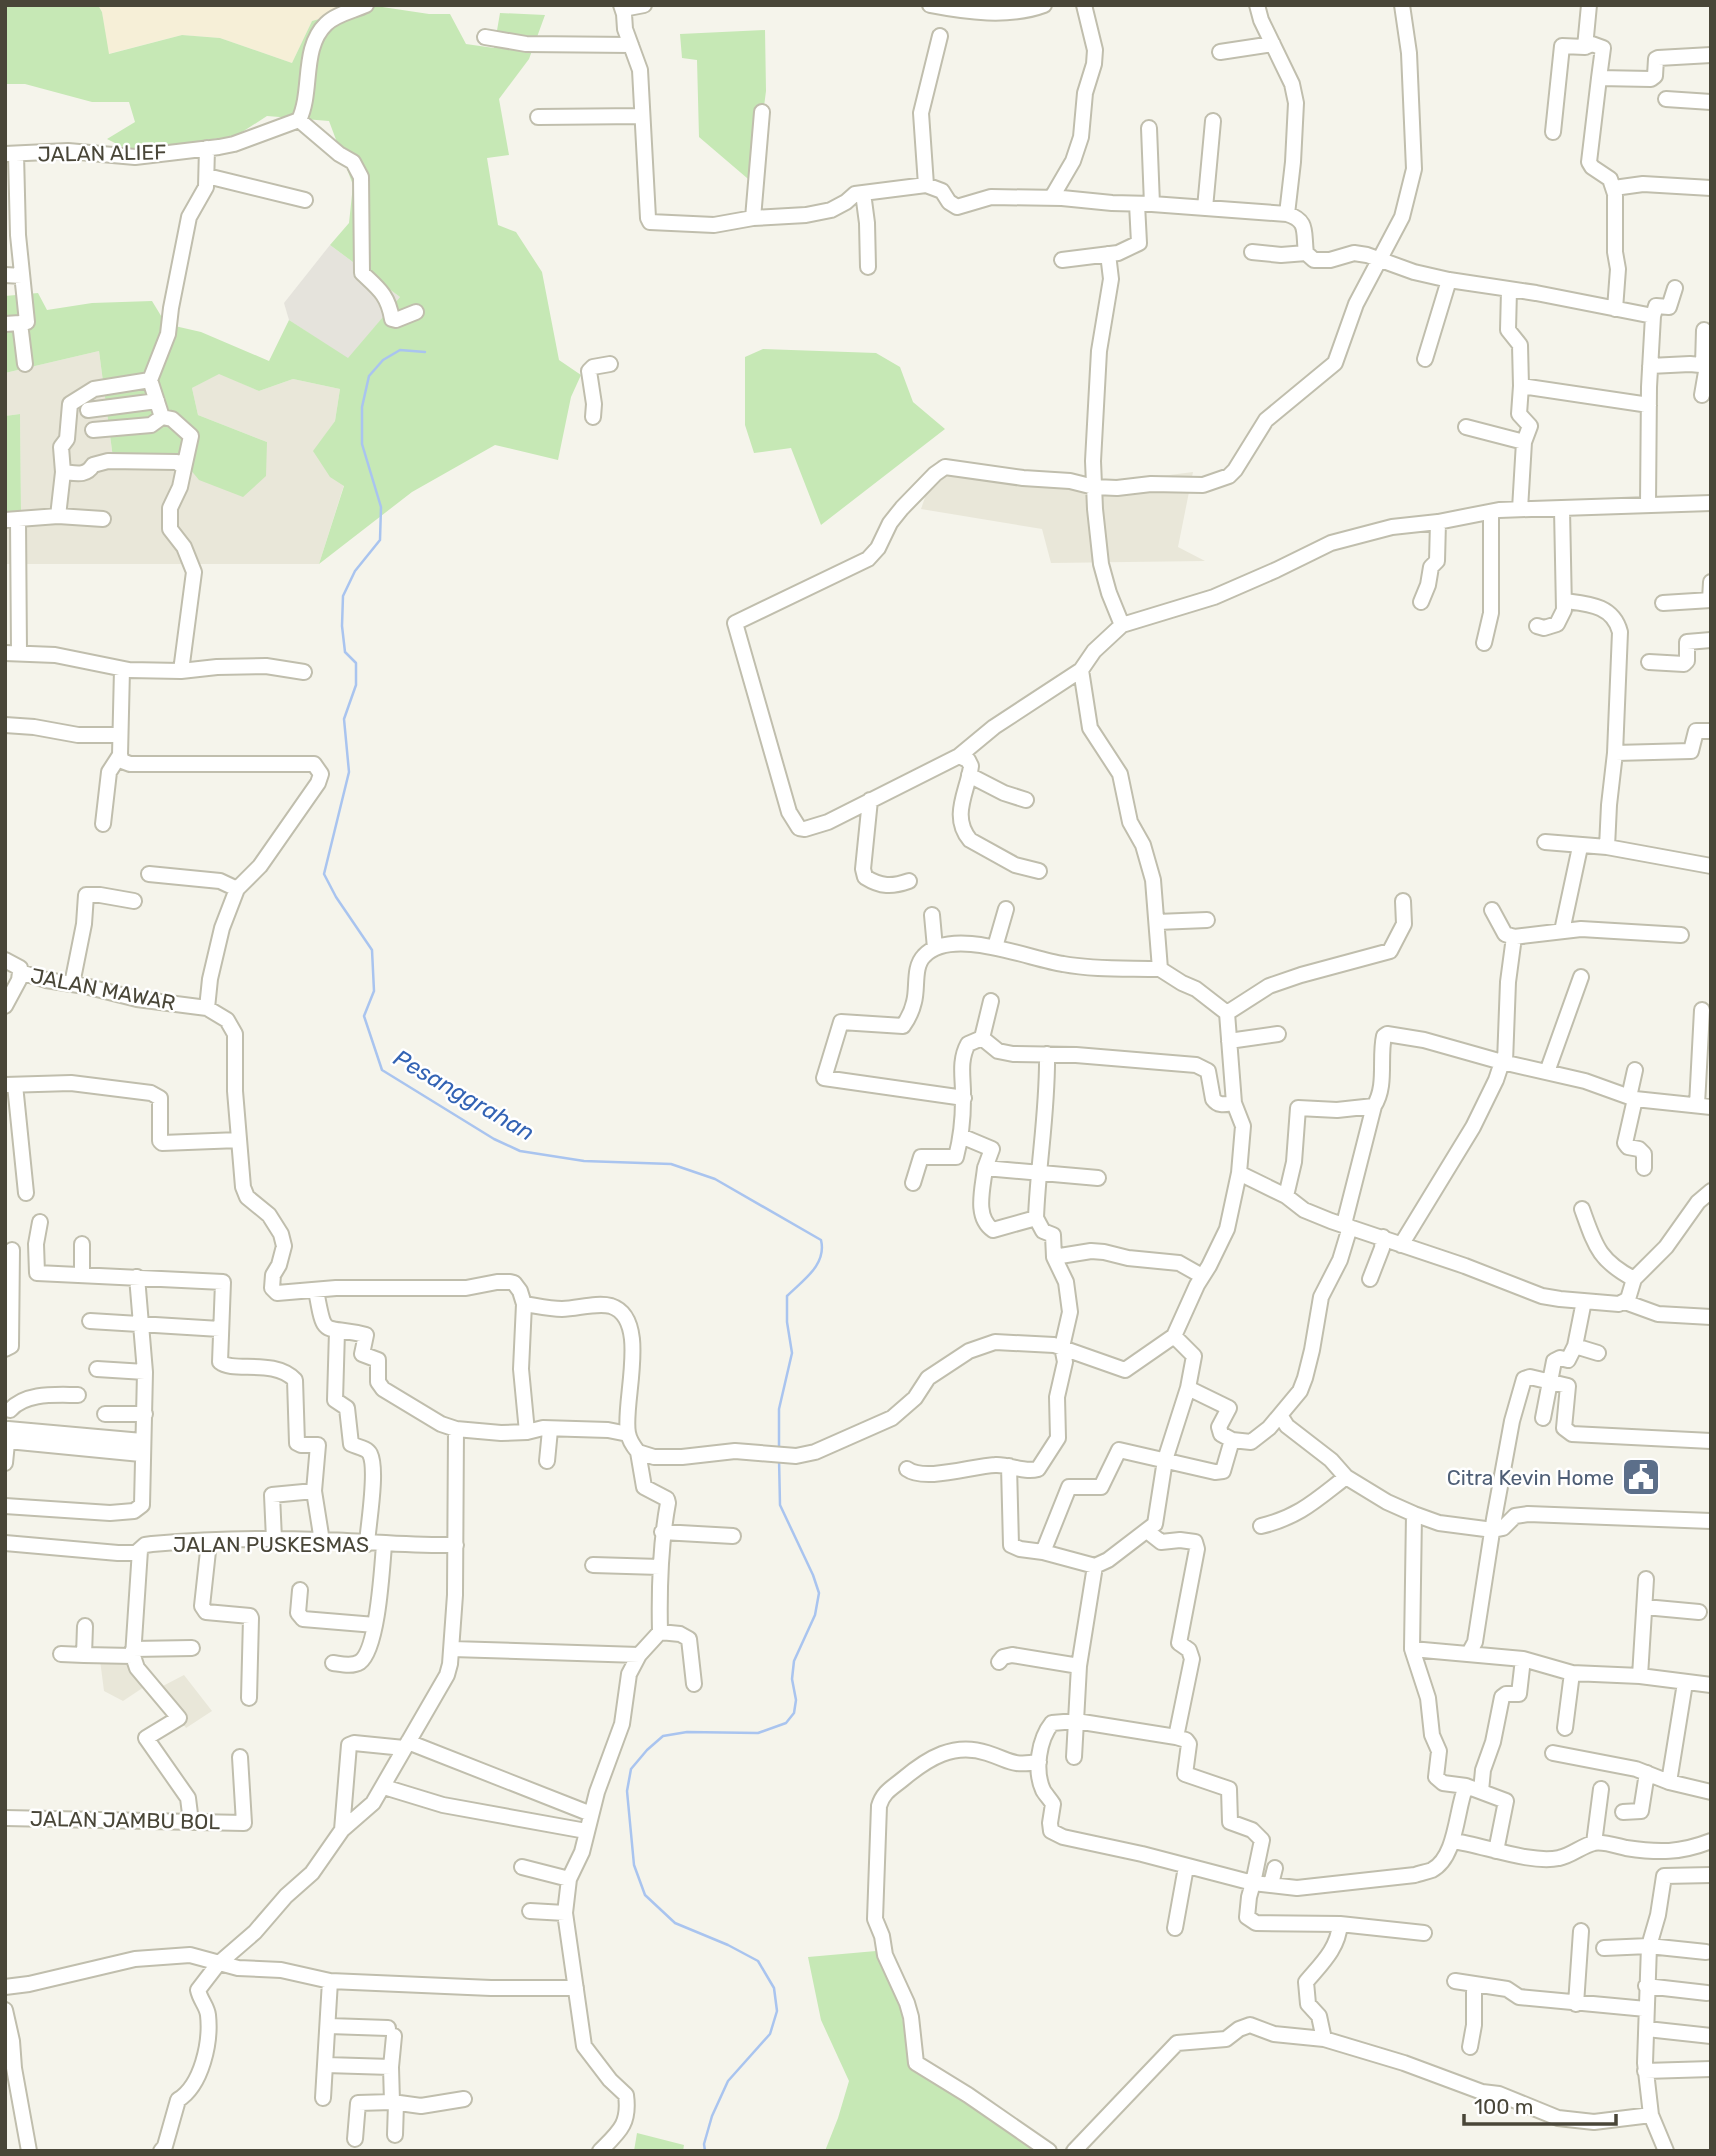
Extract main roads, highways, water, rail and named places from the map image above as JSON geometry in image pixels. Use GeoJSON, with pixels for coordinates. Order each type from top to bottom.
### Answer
{"type":"FeatureCollection","features":[{"type":"Feature","properties":{"kind":"waterway","name":"Pesanggrahan"},"geometry":{"type":"LineString","coordinates":[[425,352],[400,350],[383,360],[369,376],[362,407],[362,444],[381,507],[380,540],[355,571],[343,596],[345,652],[356,663],[356,685],[344,719],[349,772],[324,874],[336,897],[372,950],[374,991],[364,1016],[382,1070],[494,1139],[520,1151],[584,1161],[671,1164],[715,1179],[821,1240],[822,1249],[817,1264],[787,1296],[787,1322],[792,1353],[779,1409],[779,1448]]}},
{"type":"Feature","properties":{"kind":"waterway","name":"Pesanggrahan"},"geometry":{"type":"LineString","coordinates":[[705,2151],[704,2144],[712,2116],[728,2081],[770,2034],[777,2011],[774,1988],[758,1961],[675,1923],[645,1895],[634,1865],[627,1791],[631,1769],[663,1736],[687,1732],[758,1733],[786,1723],[794,1713],[794,1661],[815,1615],[819,1593],[780,1505],[779,1458]]}},
{"type":"Feature","properties":{"kind":"place","name":"Citra Kevin Home"},"geometry":{"type":"Point","coordinates":[1641,1477]}}]}
